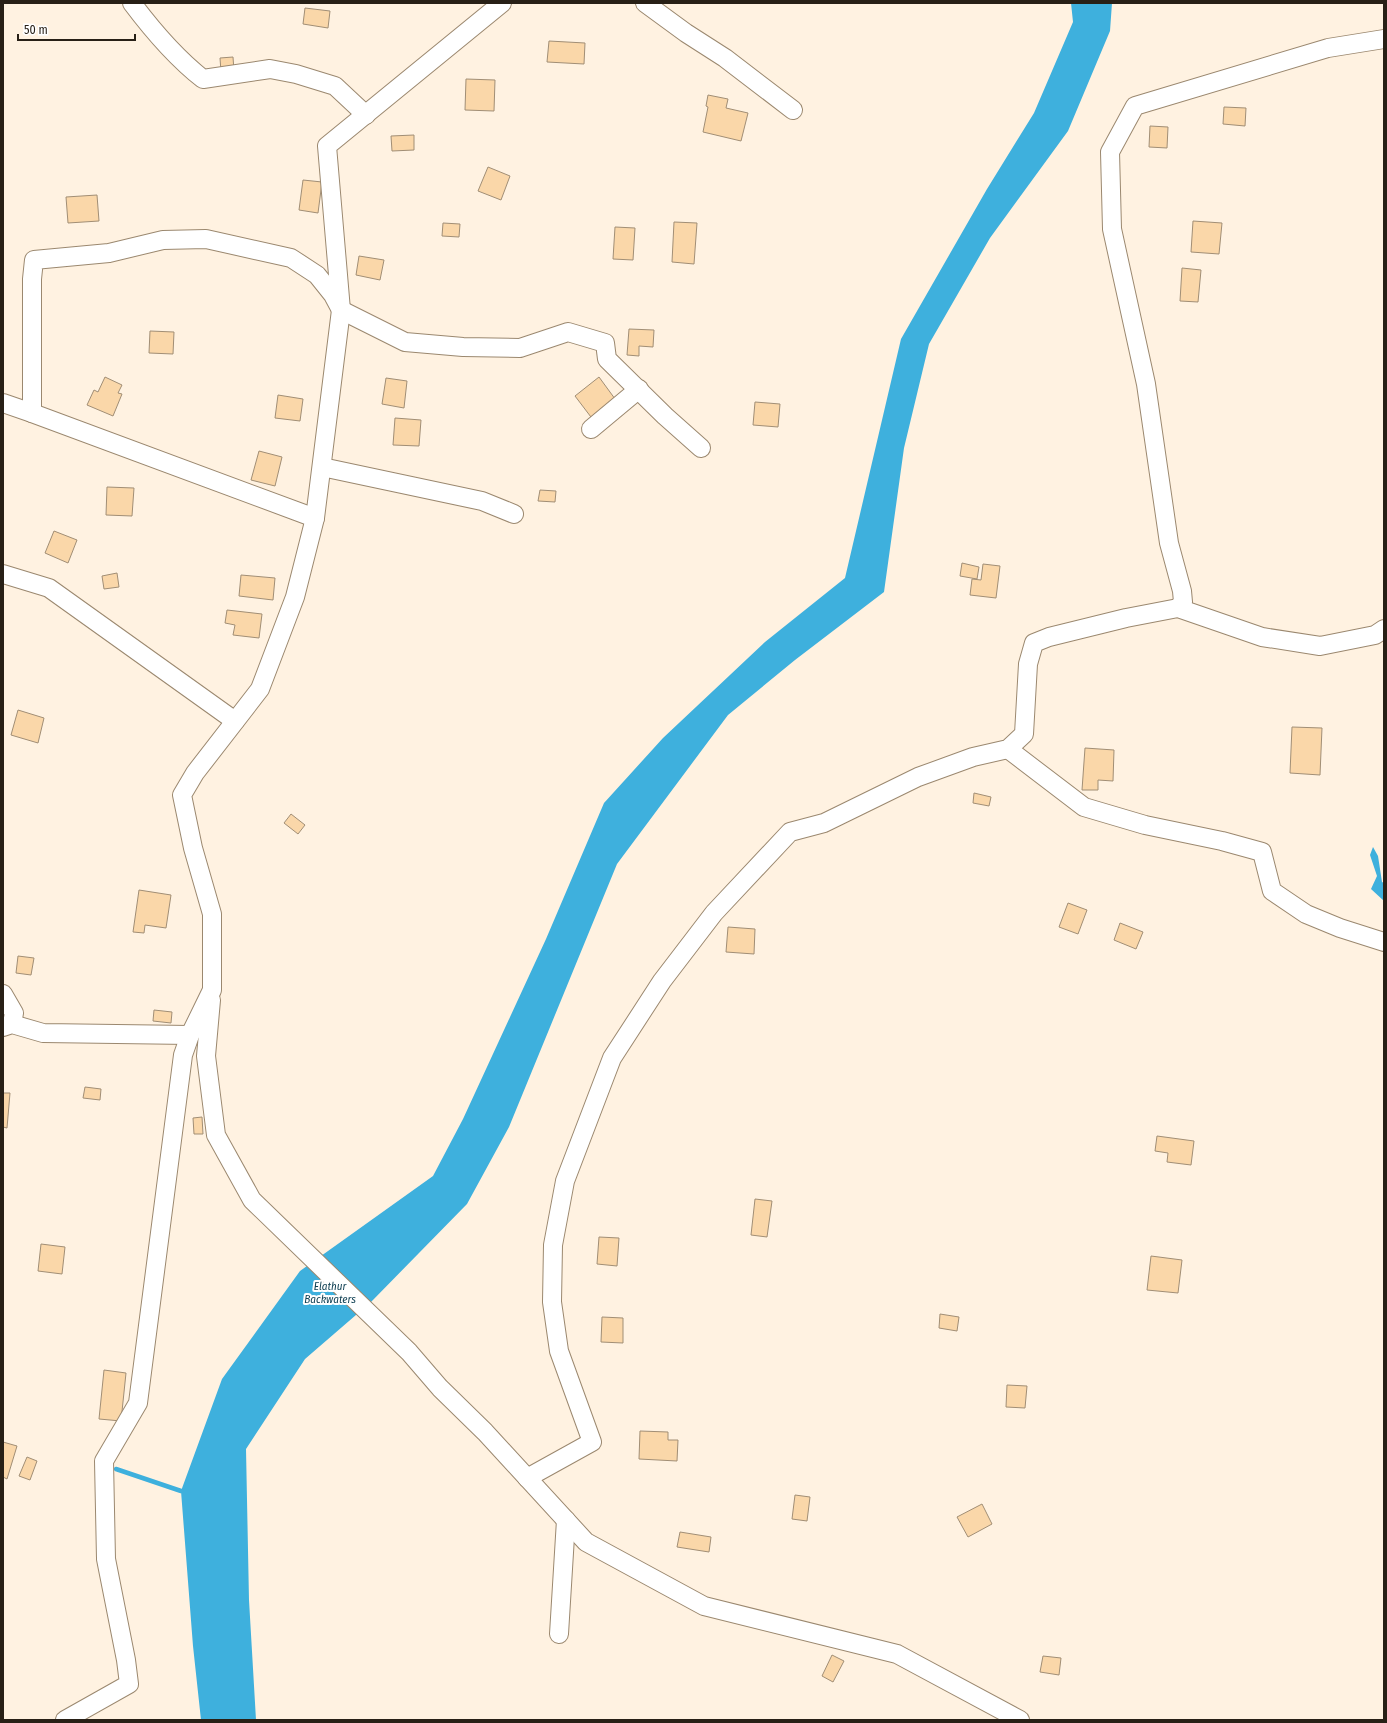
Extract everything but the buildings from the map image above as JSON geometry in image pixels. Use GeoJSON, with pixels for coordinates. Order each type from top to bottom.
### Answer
{"type":"FeatureCollection","features":[{"type":"Feature","properties":{"kind":"street"},"geometry":{"type":"LineString","coordinates":[[132,3],[152,30],[180,60],[203,79],[270,69],[296,74],[335,86],[366,115]]}},
{"type":"Feature","properties":{"kind":"street"},"geometry":{"type":"LineString","coordinates":[[502,3],[327,146],[341,310],[315,518],[296,597],[260,689],[195,772],[182,795],[187,821],[212,914],[212,990],[206,1056],[216,1135],[252,1200],[409,1352],[440,1388],[485,1432],[586,1542],[704,1606],[897,1654],[1020,1720]]}},
{"type":"Feature","properties":{"kind":"street"},"geometry":{"type":"LineString","coordinates":[[644,3],[686,33],[725,58],[793,110]]}},
{"type":"Feature","properties":{"kind":"street"},"geometry":{"type":"LineString","coordinates":[[1178,608],[1183,602],[1182,591],[1169,543],[1146,384],[1112,229],[1110,152],[1135,106],[1328,48],[1384,39]]}},
{"type":"Feature","properties":{"kind":"street"},"geometry":{"type":"LineString","coordinates":[[32,413],[32,279],[34,260],[109,253],[163,240],[206,239],[291,258],[317,275],[333,295],[341,310],[405,342],[462,347],[520,348],[568,332],[605,343],[607,360],[701,448]]}},
{"type":"Feature","properties":{"kind":"street"},"geometry":{"type":"LineString","coordinates":[[591,429],[639,389]]}},
{"type":"Feature","properties":{"kind":"street"},"geometry":{"type":"LineString","coordinates":[[3,403],[315,518]]}},
{"type":"Feature","properties":{"kind":"street"},"geometry":{"type":"LineString","coordinates":[[322,467],[482,501],[514,514]]}},
{"type":"Feature","properties":{"kind":"street"},"geometry":{"type":"LineString","coordinates":[[3,574],[49,588],[235,721]]}},
{"type":"Feature","properties":{"kind":"street"},"geometry":{"type":"LineString","coordinates":[[527,1478],[592,1442],[559,1351],[552,1302],[553,1245],[565,1180],[612,1058],[662,981],[714,913],[790,832],[824,823],[918,777],[973,757],[1008,749],[1024,734],[1028,664],[1034,643],[1049,637],[1126,618],[1178,608],[1262,638],[1320,646],[1375,635],[1384,629]]}},
{"type":"Feature","properties":{"kind":"street"},"geometry":{"type":"LineString","coordinates":[[1008,749],[1084,807],[1145,825],[1222,841],[1262,852],[1272,890],[1306,914],[1340,928],[1384,942]]}},
{"type":"Feature","properties":{"kind":"street"},"geometry":{"type":"LineString","coordinates":[[65,1720],[129,1684],[126,1660],[106,1559],[104,1461],[138,1403],[183,1055],[190,1035],[212,990]]}},
{"type":"Feature","properties":{"kind":"street"},"geometry":{"type":"LineString","coordinates":[[3,994],[10,1021],[43,1033],[190,1035]]}},
{"type":"Feature","properties":{"kind":"street"},"geometry":{"type":"LineString","coordinates":[[559,1634],[566,1520]]}},
{"type":"Feature","properties":{"kind":"water","name":"Elathur Backwaters"},"geometry":{"type":"Polygon","coordinates":[[[1071,3],[1112,3],[1110,31],[1068,131],[990,238],[929,344],[904,448],[884,592],[795,660],[728,715],[617,864],[509,1127],[467,1204],[371,1302],[305,1359],[246,1449],[249,1600],[256,1720],[201,1720],[193,1646],[181,1491],[222,1379],[300,1271],[433,1176],[463,1119],[546,939],[604,803],[663,738],[765,642],[845,578],[901,339],[987,189],[1034,113],[1073,22],[1071,3]]]}},
{"type":"Feature","properties":{"kind":"water"},"geometry":{"type":"Polygon","coordinates":[[[1373,847],[1378,856],[1382,882],[1384,883],[1384,901],[1371,889],[1377,876],[1370,855],[1373,847]]]}},
{"type":"Feature","properties":{"kind":"waterway"},"geometry":{"type":"LineString","coordinates":[[116,1469],[181,1491]]}}]}
